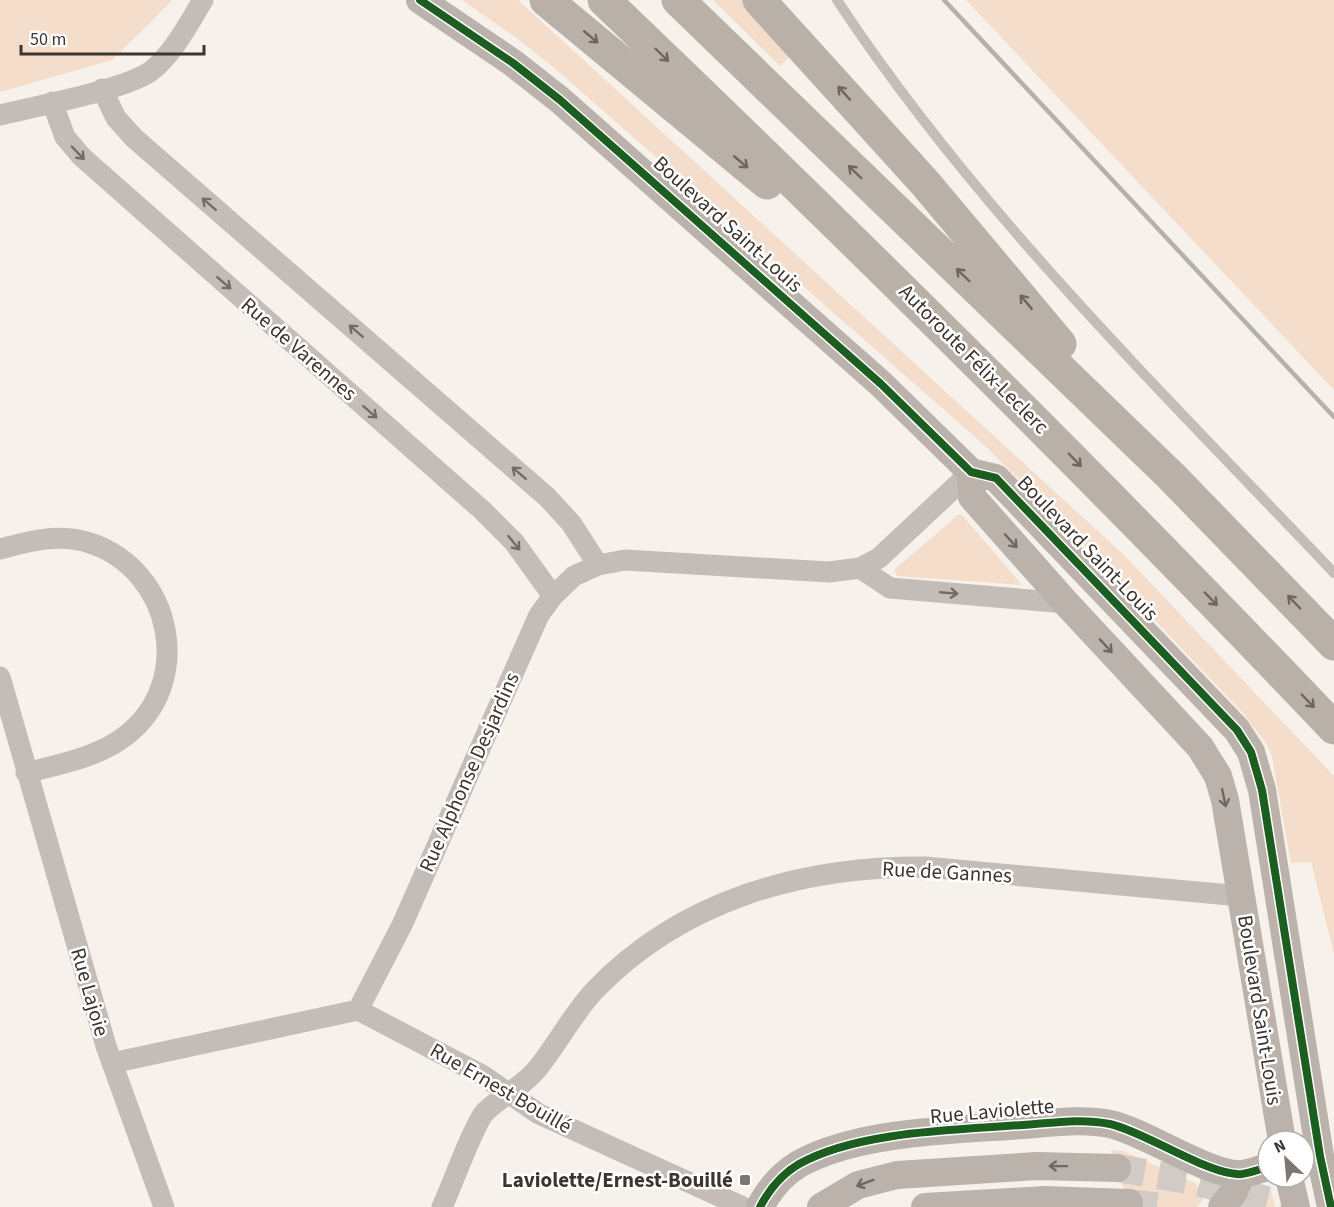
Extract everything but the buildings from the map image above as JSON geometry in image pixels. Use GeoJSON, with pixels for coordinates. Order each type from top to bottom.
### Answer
{"type":"FeatureCollection","features":[{"type":"Feature","properties":{"kind":"highway"},"geometry":{"type":"LineString","coordinates":[[546,0],[944,330]]}},
{"type":"Feature","properties":{"kind":"highway","name":"Autoroute Félix-Leclerc"},"geometry":{"type":"LineString","coordinates":[[604,0],[944,330],[1177,564],[1334,728]]}},
{"type":"Feature","properties":{"kind":"highway"},"geometry":{"type":"LineString","coordinates":[[678,0],[1171,476],[1334,644]]}},
{"type":"Feature","properties":{"kind":"highway"},"geometry":{"type":"LineString","coordinates":[[759,0],[926,183],[1171,476]]}},
{"type":"Feature","properties":{"kind":"street"},"geometry":{"type":"LineString","coordinates":[[0,115],[102,89],[151,71],[189,24],[203,0]]}},
{"type":"Feature","properties":{"kind":"street","name":"Boulevard Saint-Louis"},"geometry":{"type":"LineString","coordinates":[[420,0],[513,63],[560,100],[881,384],[971,472],[996,478],[1237,730],[1251,752],[1262,790],[1308,1129]]}},
{"type":"Feature","properties":{"kind":"street"},"geometry":{"type":"LineString","coordinates":[[102,89],[116,118],[134,138],[547,497],[571,523],[597,565]]}},
{"type":"Feature","properties":{"kind":"street","name":"Rue de Varennes"},"geometry":{"type":"LineString","coordinates":[[52,102],[65,137],[82,157],[482,510],[514,543],[553,596]]}},
{"type":"Feature","properties":{"kind":"street","name":"Boulevard Saint-Louis"},"geometry":{"type":"LineString","coordinates":[[971,472],[972,498],[1200,747],[1214,766],[1225,800],[1280,1129]]}},
{"type":"Feature","properties":{"kind":"street","name":"Rue Alphonse Desjardins"},"geometry":{"type":"LineString","coordinates":[[358,1010],[402,925],[533,626],[553,596],[574,576],[597,565],[639,559],[829,572],[860,568],[887,552],[971,472]]}},
{"type":"Feature","properties":{"kind":"street"},"geometry":{"type":"LineString","coordinates":[[0,549],[53,538],[71,539],[107,550],[136,572],[148,586],[164,619],[167,637],[165,674],[159,692],[151,709],[133,730],[111,746],[94,754],[26,773]]}},
{"type":"Feature","properties":{"kind":"street"},"geometry":{"type":"LineString","coordinates":[[860,568],[890,588],[1066,603]]}},
{"type":"Feature","properties":{"kind":"street","name":"Rue Lajoie"},"geometry":{"type":"LineString","coordinates":[[0,677],[112,1064],[164,1207]]}},
{"type":"Feature","properties":{"kind":"street","name":"Rue de Gannes"},"geometry":{"type":"LineString","coordinates":[[442,1207],[484,1113],[537,1069],[562,1031],[593,992],[632,958],[696,915],[737,896],[777,884],[863,869],[925,867],[1241,896]]}},
{"type":"Feature","properties":{"kind":"street"},"geometry":{"type":"LineString","coordinates":[[112,1064],[358,1010]]}},
{"type":"Feature","properties":{"kind":"street","name":"Rue Ernest Bouillé"},"geometry":{"type":"LineString","coordinates":[[358,1010],[482,1075],[539,1114],[743,1207]]}},
{"type":"Feature","properties":{"kind":"street","name":"Rue Laviolette"},"geometry":{"type":"LineString","coordinates":[[760,1207],[774,1184],[793,1168],[839,1148],[889,1138],[1023,1125],[1090,1122],[1107,1124],[1138,1134],[1211,1167],[1255,1170]]}},
{"type":"Feature","properties":{"kind":"street"},"geometry":{"type":"LineString","coordinates":[[820,1207],[858,1185],[897,1175],[1027,1166],[1117,1168]]}},
{"type":"Feature","properties":{"kind":"street","name":"Boulevard Saint-Louis"},"geometry":{"type":"LineString","coordinates":[[1316,1168],[1331,1207]]}},
{"type":"Feature","properties":{"kind":"street"},"geometry":{"type":"LineString","coordinates":[[1222,1207],[1255,1170]]}},
{"type":"Feature","properties":{"kind":"street"},"geometry":{"type":"LineString","coordinates":[[1292,1189],[1296,1207]]}},
{"type":"Feature","properties":{"kind":"street"},"geometry":{"type":"LineString","coordinates":[[926,1207],[1023,1200],[1129,1203]]}},
{"type":"Feature","properties":{"kind":"lane"},"geometry":{"type":"LineString","coordinates":[[837,0],[920,116],[1017,232],[1109,336],[1334,573]]}},
{"type":"Feature","properties":{"kind":"shaded area"},"geometry":{"type":"Polygon","coordinates":[[[0,0],[173,0],[112,60],[0,92],[0,0]]]}},
{"type":"Feature","properties":{"kind":"shaded area"},"geometry":{"type":"Polygon","coordinates":[[[462,0],[518,0],[1124,555],[1334,776],[1334,954],[1311,862],[1291,863],[1272,757],[1266,743],[1242,712],[1048,508],[983,444],[559,72],[518,39],[462,0]]]}},
{"type":"Feature","properties":{"kind":"shaded area"},"geometry":{"type":"Polygon","coordinates":[[[713,0],[743,0],[793,54],[780,66],[713,0]]]}},
{"type":"Feature","properties":{"kind":"shaded area"},"geometry":{"type":"Polygon","coordinates":[[[966,0],[1334,0],[1334,390],[966,0]]]}},
{"type":"Feature","properties":{"kind":"shaded area"},"geometry":{"type":"Polygon","coordinates":[[[958,515],[962,515],[1022,585],[897,576],[894,570],[958,515]]]}},
{"type":"Feature","properties":{"kind":"shaded area"},"geometry":{"type":"Polygon","coordinates":[[[1111,1150],[1123,1151],[1195,1183],[1203,1193],[1203,1200],[1197,1207],[1130,1207],[1111,1150]]]}},
{"type":"Feature","properties":{"kind":"shaded area"},"geometry":{"type":"Polygon","coordinates":[[[1271,1190],[1275,1207],[1254,1207],[1271,1190]]]}},
{"type":"Feature","properties":{"kind":"tunnel"},"geometry":{"type":"LineString","coordinates":[[1117,1168],[1193,1181],[1293,1207]]}},
{"type":"Feature","properties":{"kind":"tunnel"},"geometry":{"type":"LineString","coordinates":[[1129,1203],[1161,1207]]}},
{"type":"Feature","properties":{"kind":"railway"},"geometry":{"type":"LineString","coordinates":[[944,0],[1334,417]]}},
{"type":"Feature","properties":{"kind":"cycle path"},"geometry":{"type":"LineString","coordinates":[[420,0],[513,63],[560,100],[881,384],[971,472],[996,478],[1237,730],[1251,752],[1262,790],[1320,1156],[1331,1207]]}},
{"type":"Feature","properties":{"kind":"cycle path"},"geometry":{"type":"LineString","coordinates":[[760,1207],[787,1173],[799,1164],[823,1153],[878,1138],[938,1131],[1066,1122],[1099,1122],[1125,1129],[1213,1169],[1242,1174],[1256,1171]]}},
{"type":"Feature","properties":{"kind":"place","name":"Laviolette/Ernest-Bouillé"},"geometry":{"type":"Point","coordinates":[745,1180]}}]}
